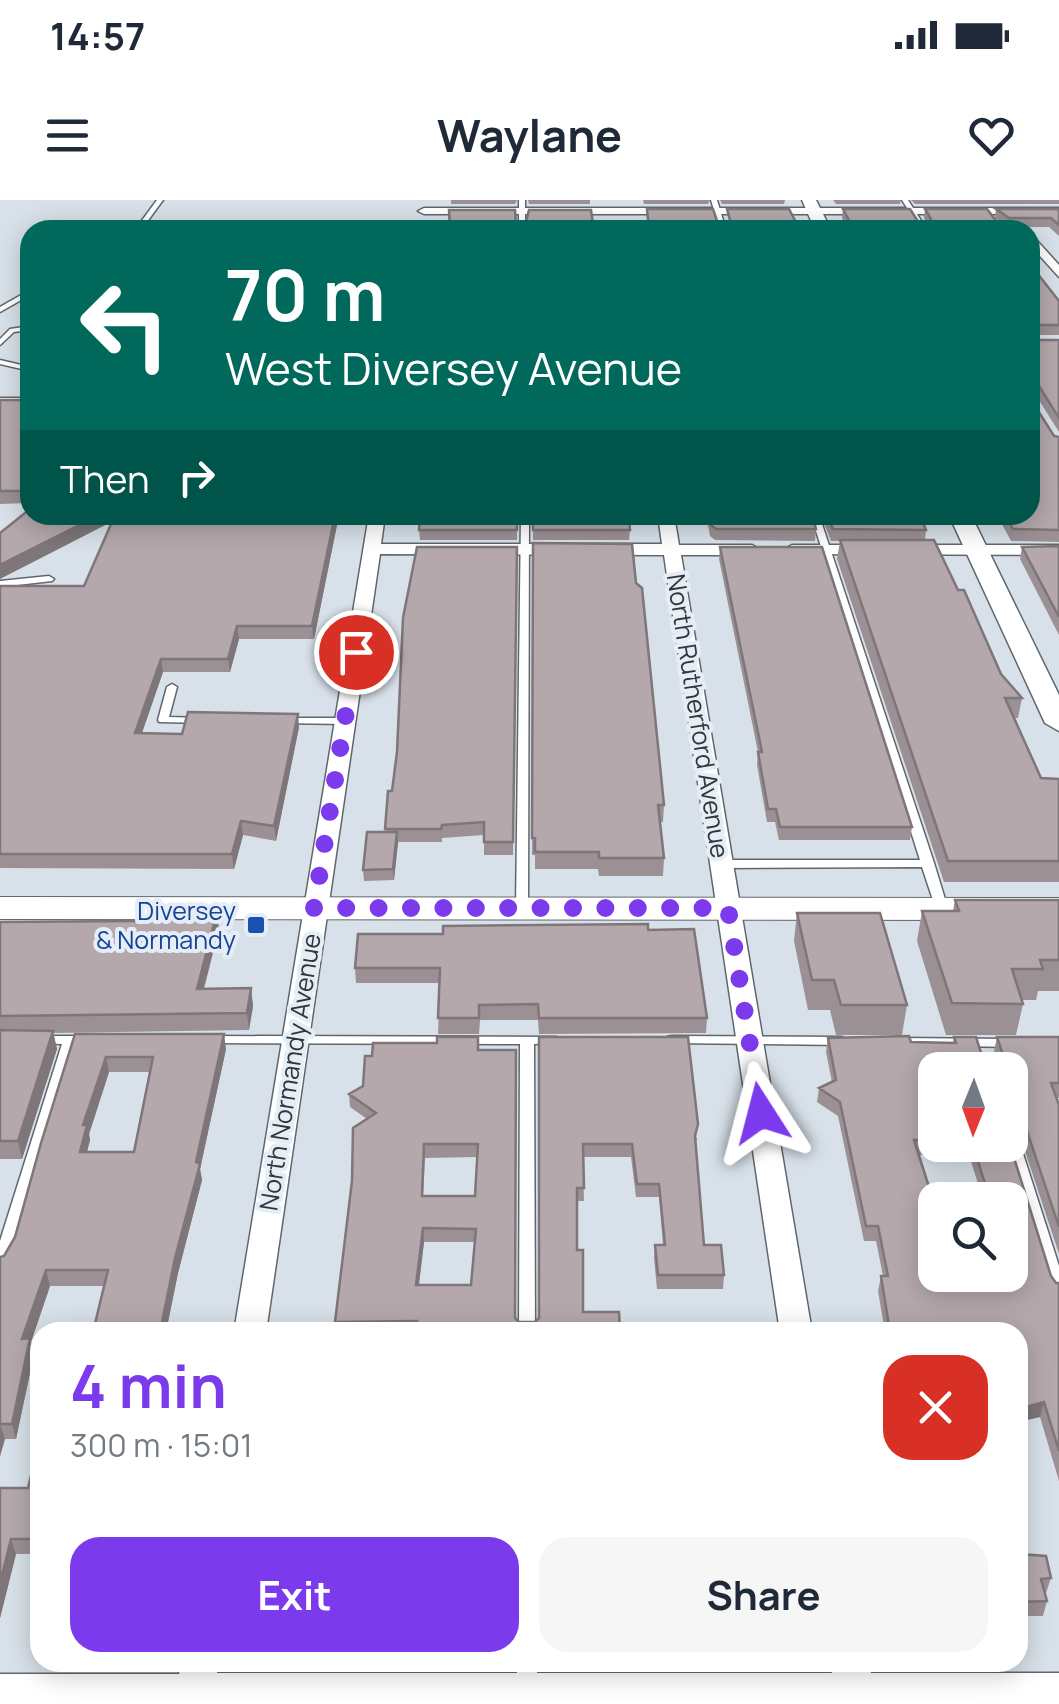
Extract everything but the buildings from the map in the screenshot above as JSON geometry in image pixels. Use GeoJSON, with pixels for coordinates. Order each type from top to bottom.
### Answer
{"type":"FeatureCollection","features":[{"type":"Feature","properties":{"kind":"main road"},"geometry":{"type":"LineString","coordinates":[[0,908],[1059,908]]}},
{"type":"Feature","properties":{"kind":"street"},"geometry":{"type":"LineString","coordinates":[[1001,200],[1017,220]]}},
{"type":"Feature","properties":{"kind":"street"},"geometry":{"type":"LineString","coordinates":[[424,205],[909,206],[1059,211]]}},
{"type":"Feature","properties":{"kind":"street"},"geometry":{"type":"LineString","coordinates":[[1040,250],[1059,274]]}},
{"type":"Feature","properties":{"kind":"street","name":"North Normandy Avenue"},"geometry":{"type":"LineString","coordinates":[[252,1322],[376,525]]}},
{"type":"Feature","properties":{"kind":"street","name":"North Rutherford Avenue"},"geometry":{"type":"LineString","coordinates":[[667,525],[794,1322]]}},
{"type":"Feature","properties":{"kind":"street"},"geometry":{"type":"LineString","coordinates":[[965,525],[1059,723]]}},
{"type":"Feature","properties":{"kind":"street"},"geometry":{"type":"LineString","coordinates":[[372,549],[1059,550]]}},
{"type":"Feature","properties":{"kind":"street"},"geometry":{"type":"LineString","coordinates":[[0,1692],[196,1686],[853,1686],[1059,1690]]}},
{"type":"Feature","properties":{"kind":"lane"},"geometry":{"type":"LineString","coordinates":[[0,343],[12,330],[20,329]]}},
{"type":"Feature","properties":{"kind":"lane"},"geometry":{"type":"LineString","coordinates":[[522,908],[525,525]]}},
{"type":"Feature","properties":{"kind":"lane"},"geometry":{"type":"LineString","coordinates":[[818,525],[942,908]]}},
{"type":"Feature","properties":{"kind":"lane"},"geometry":{"type":"LineString","coordinates":[[0,584],[49,579]]}},
{"type":"Feature","properties":{"kind":"lane"},"geometry":{"type":"LineString","coordinates":[[172,687],[164,720],[218,721]]}},
{"type":"Feature","properties":{"kind":"lane"},"geometry":{"type":"LineString","coordinates":[[272,721],[344,721]]}},
{"type":"Feature","properties":{"kind":"lane"},"geometry":{"type":"LineString","coordinates":[[721,864],[928,863]]}},
{"type":"Feature","properties":{"kind":"lane"},"geometry":{"type":"LineString","coordinates":[[18,1040],[107,1040]]}},
{"type":"Feature","properties":{"kind":"lane"},"geometry":{"type":"LineString","coordinates":[[0,1266],[70,1040]]}},
{"type":"Feature","properties":{"kind":"lane"},"geometry":{"type":"LineString","coordinates":[[201,1040],[564,1040]]}},
{"type":"Feature","properties":{"kind":"lane"},"geometry":{"type":"LineString","coordinates":[[527,1040],[527,1322]]}},
{"type":"Feature","properties":{"kind":"lane"},"geometry":{"type":"LineString","coordinates":[[656,1040],[865,1041]]}},
{"type":"Feature","properties":{"kind":"lane"},"geometry":{"type":"LineString","coordinates":[[884,1042],[983,1050],[1020,1042]]}},
{"type":"Feature","properties":{"kind":"lane"},"geometry":{"type":"LineString","coordinates":[[1018,1162],[1059,1290]]}},
{"type":"Feature","properties":{"kind":"place","name":"Diversey & Normandy"},"geometry":{"type":"Point","coordinates":[256,925]}},
{"type":"Feature","properties":{"kind":"route"},"geometry":{"type":"LineString","coordinates":[[356,652],[314,908],[728,908],[761,1113]]}}]}
